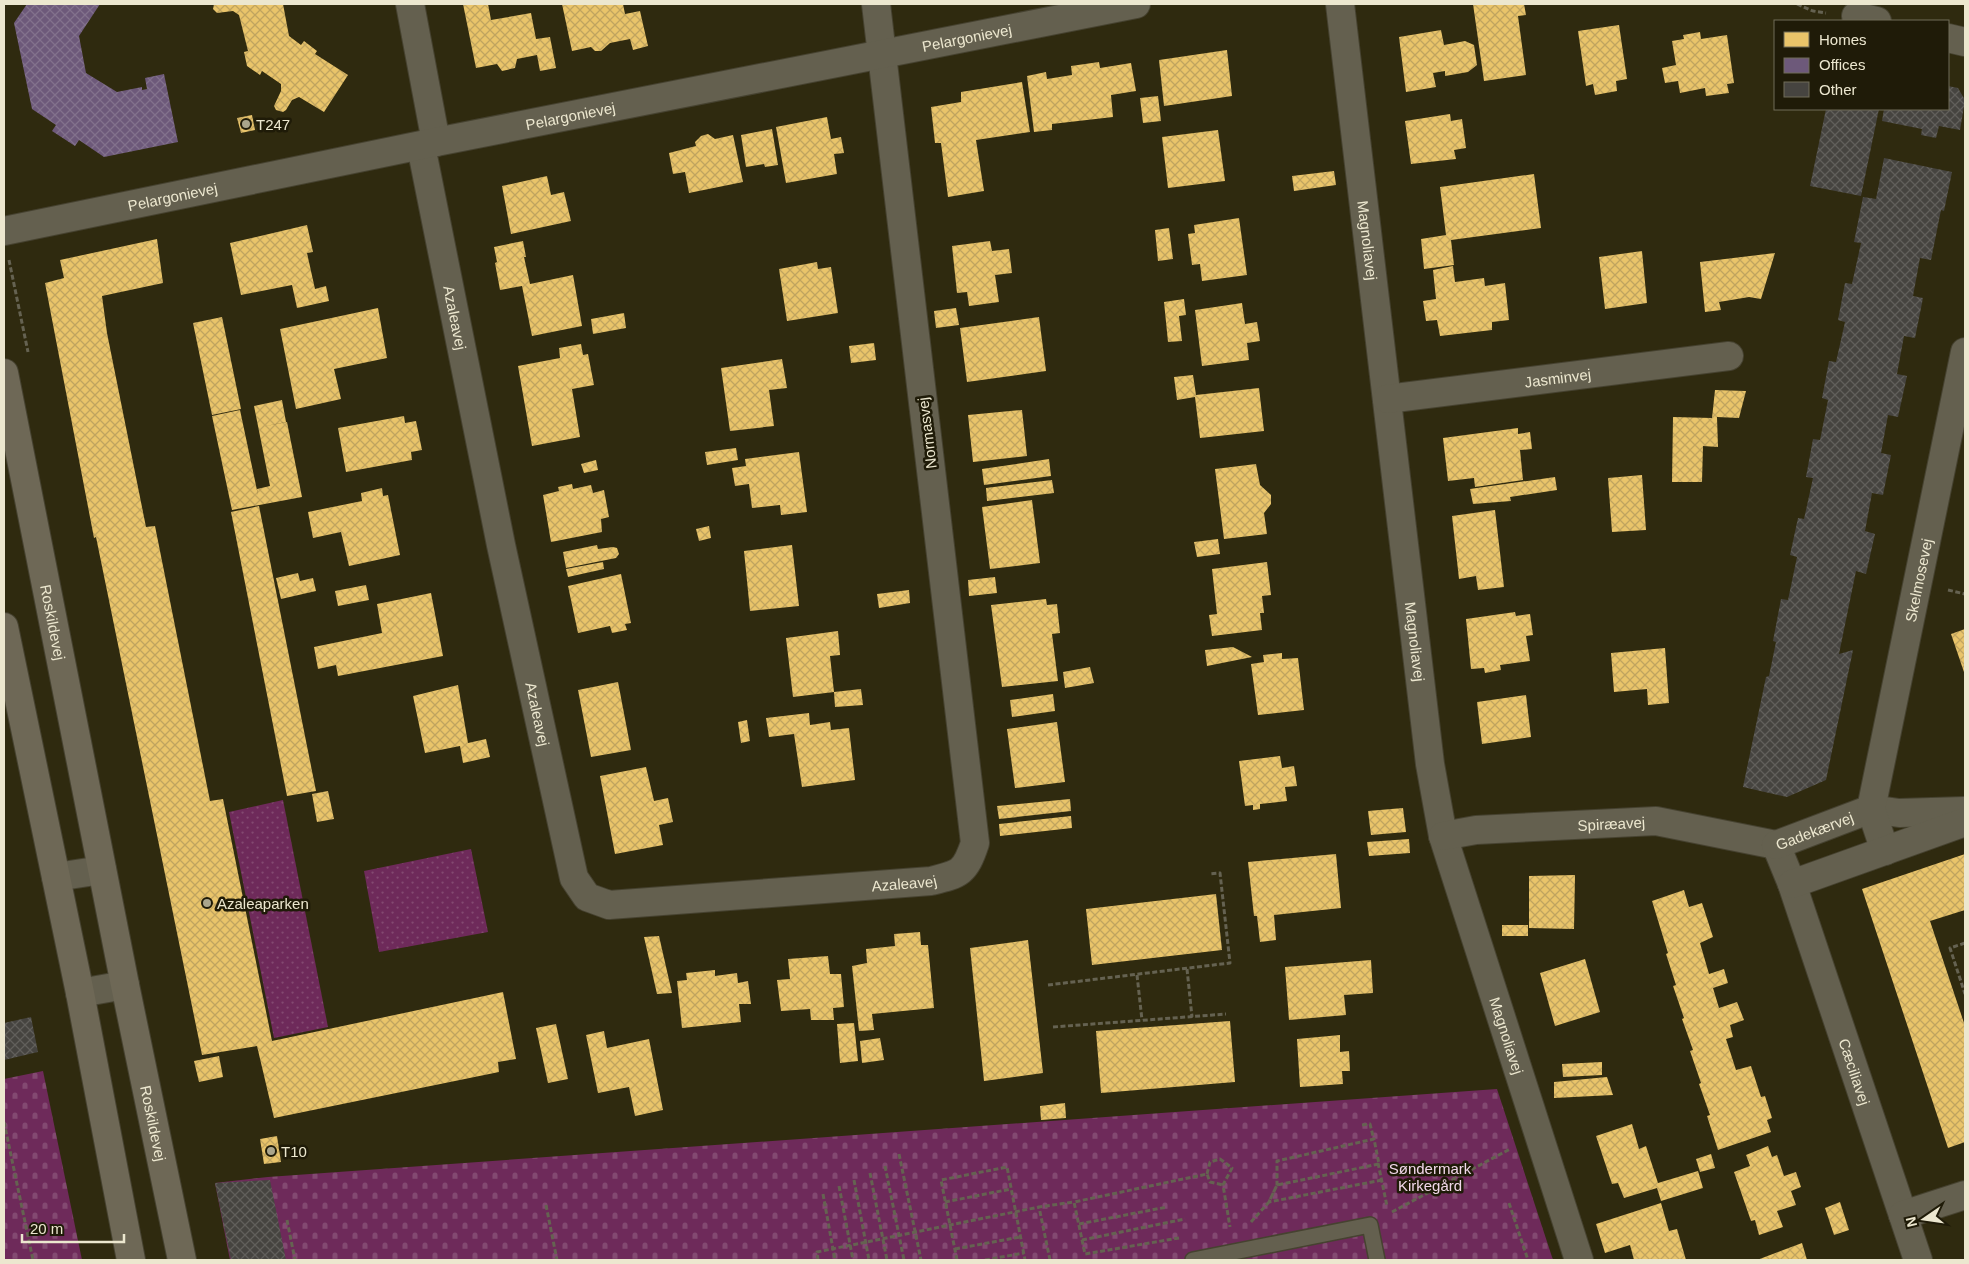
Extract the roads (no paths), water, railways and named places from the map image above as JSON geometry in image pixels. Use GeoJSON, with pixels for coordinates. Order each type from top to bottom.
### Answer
{"type":"FeatureCollection","features":[{"type":"Feature","properties":{"kind":"street","name":"Azaleavej"},"geometry":{"type":"LineString","coordinates":[[410,4],[429,144],[501,545],[574,878],[587,897],[609,904],[931,881],[957,874],[969,862]]}},
{"type":"Feature","properties":{"kind":"street","name":"Normasvej"},"geometry":{"type":"LineString","coordinates":[[876,4],[975,843],[969,862]]}},
{"type":"Feature","properties":{"kind":"street","name":"Pelargonievej"},"geometry":{"type":"LineString","coordinates":[[4,231],[429,144],[1136,4]]}},
{"type":"Feature","properties":{"kind":"street","name":"Magnoliavej"},"geometry":{"type":"LineString","coordinates":[[1340,4],[1430,764],[1444,836],[1580,1260]]}},
{"type":"Feature","properties":{"kind":"street"},"geometry":{"type":"LineString","coordinates":[[1949,38],[1965,42]]}},
{"type":"Feature","properties":{"kind":"street","name":"Skelmosevej"},"geometry":{"type":"LineString","coordinates":[[1871,809],[1965,352]]}},
{"type":"Feature","properties":{"kind":"street","name":"Jasminvej"},"geometry":{"type":"LineString","coordinates":[[1387,399],[1729,356]]}},
{"type":"Feature","properties":{"kind":"street","name":"Roskildevej"},"geometry":{"type":"LineString","coordinates":[[4,373],[125,985],[182,1260]]}},
{"type":"Feature","properties":{"kind":"street"},"geometry":{"type":"LineString","coordinates":[[4,627],[80,993],[131,1260]]}},
{"type":"Feature","properties":{"kind":"street","name":"Gadekærvej"},"geometry":{"type":"LineString","coordinates":[[1792,884],[1776,844],[1871,809],[1899,813],[1965,811]]}},
{"type":"Feature","properties":{"kind":"street","name":"Gadekærvej"},"geometry":{"type":"LineString","coordinates":[[1871,809],[1884,851]]}},
{"type":"Feature","properties":{"kind":"street","name":"Spiræavej"},"geometry":{"type":"LineString","coordinates":[[1444,836],[1476,830],[1656,821],[1776,844]]}},
{"type":"Feature","properties":{"kind":"street"},"geometry":{"type":"LineString","coordinates":[[1792,884],[1965,822]]}},
{"type":"Feature","properties":{"kind":"street"},"geometry":{"type":"LineString","coordinates":[[56,877],[102,870]]}},
{"type":"Feature","properties":{"kind":"street","name":"Cæciliavej"},"geometry":{"type":"LineString","coordinates":[[1792,884],[1918,1260]]}},
{"type":"Feature","properties":{"kind":"street"},"geometry":{"type":"LineString","coordinates":[[80,993],[125,985]]}},
{"type":"Feature","properties":{"kind":"street"},"geometry":{"type":"LineString","coordinates":[[1903,1215],[1965,1194]]}},
{"type":"Feature","properties":{"kind":"lane"},"geometry":{"type":"LineString","coordinates":[[1193,1260],[1370,1225],[1377,1260]]}},
{"type":"Feature","properties":{"kind":"place","name":"T247"},"geometry":{"type":"Point","coordinates":[246,124]}},
{"type":"Feature","properties":{"kind":"place","name":"Azaleaparken"},"geometry":{"type":"Point","coordinates":[207,903]}},
{"type":"Feature","properties":{"kind":"place","name":"T10"},"geometry":{"type":"Point","coordinates":[271,1151]}},
{"type":"Feature","properties":{"kind":"park label","name":"Søndermark Kirkegård"},"geometry":{"type":"Point","coordinates":[1430,1176]}}]}
